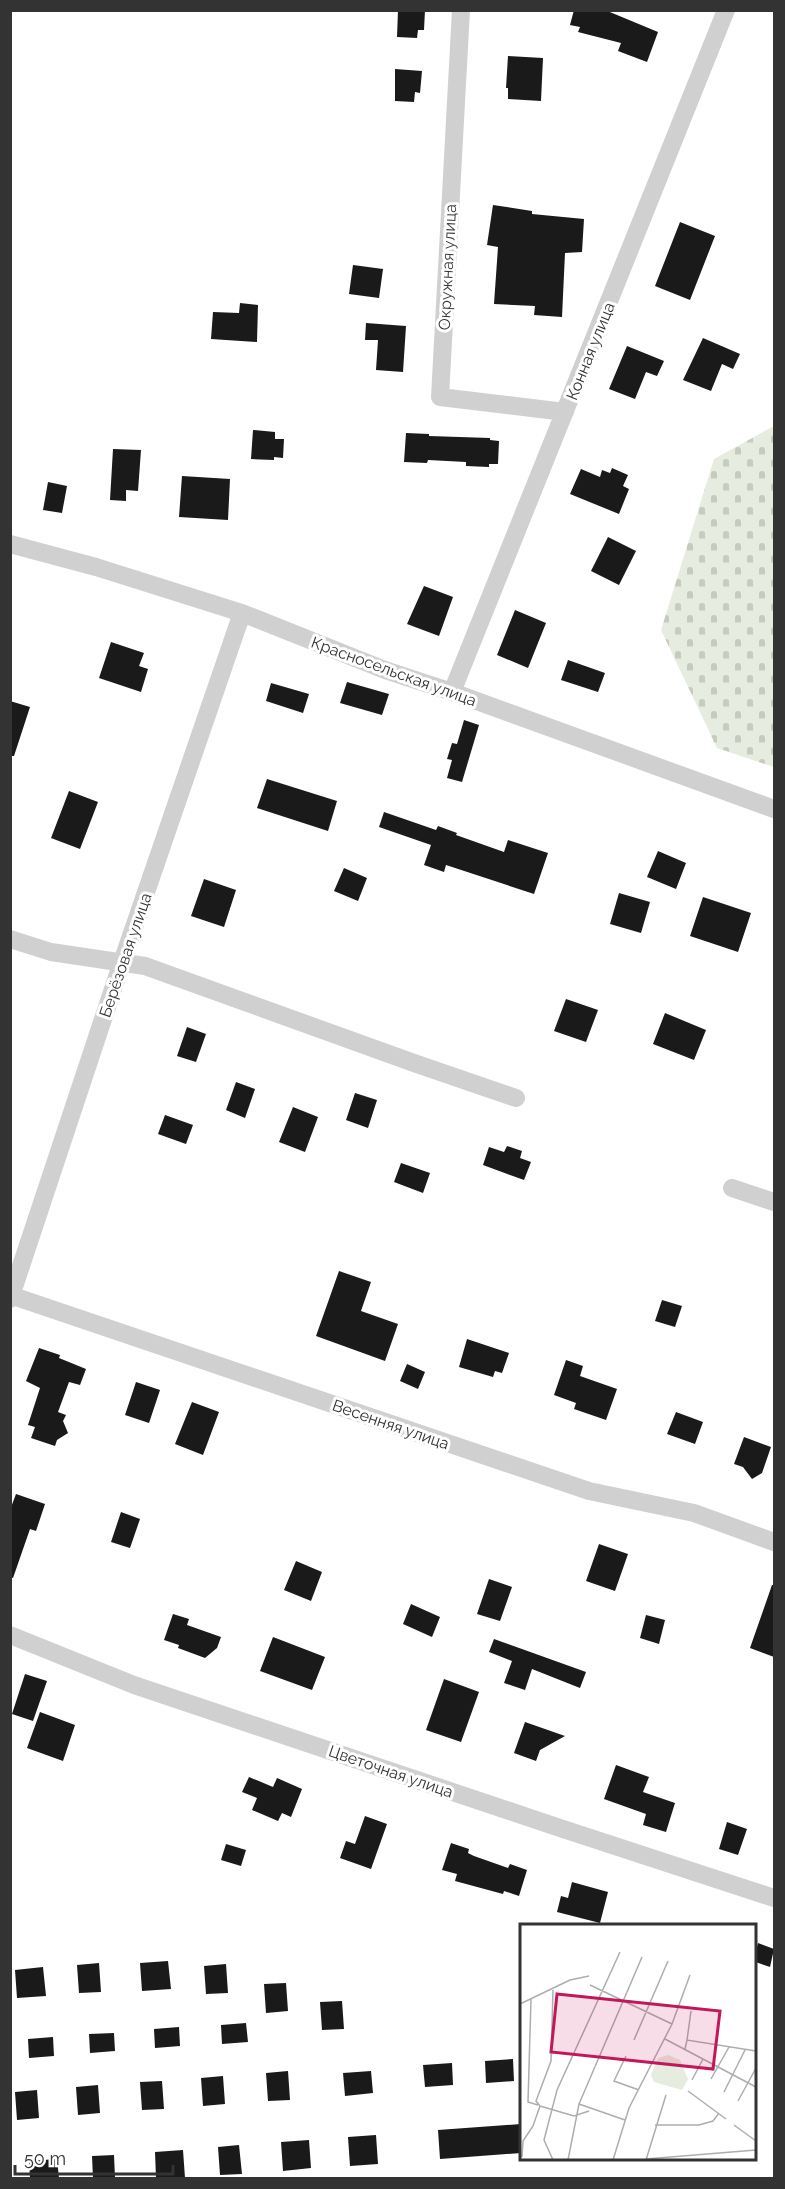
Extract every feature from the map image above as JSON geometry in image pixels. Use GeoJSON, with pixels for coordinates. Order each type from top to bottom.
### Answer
{"type":"FeatureCollection","features":[{"type":"Feature","properties":{"kind":"street","name":"Окружная улица"},"geometry":{"type":"LineString","coordinates":[[461,10],[440,397],[565,412]]}},
{"type":"Feature","properties":{"kind":"street","name":"Конная улица"},"geometry":{"type":"LineString","coordinates":[[452,692],[726,10]]}},
{"type":"Feature","properties":{"kind":"street","name":"Красносельская улица"},"geometry":{"type":"LineString","coordinates":[[10,544],[96,567],[242,613],[385,670],[452,692],[774,809]]}},
{"type":"Feature","properties":{"kind":"street","name":"Берёзовая улица"},"geometry":{"type":"LineString","coordinates":[[11,1297],[122,962],[242,613]]}},
{"type":"Feature","properties":{"kind":"street"},"geometry":{"type":"LineString","coordinates":[[10,939],[51,952],[145,966],[414,1064],[516,1098]]}},
{"type":"Feature","properties":{"kind":"street"},"geometry":{"type":"LineString","coordinates":[[732,1188],[774,1202]]}},
{"type":"Feature","properties":{"kind":"street","name":"Весенняя улица"},"geometry":{"type":"LineString","coordinates":[[11,1297],[589,1491],[694,1513],[774,1542]]}},
{"type":"Feature","properties":{"kind":"street","name":"Цветочная улица"},"geometry":{"type":"LineString","coordinates":[[10,1635],[134,1685],[774,1898]]}},
{"type":"Feature","properties":{"kind":"green space"},"geometry":{"type":"Polygon","coordinates":[[[774,426],[774,767],[717,748],[661,630],[714,459],[774,426]]]}},
{"type":"Feature","properties":{"kind":"building"},"geometry":{"type":"Polygon","coordinates":[[[398,10],[425,10],[424,30],[418,30],[417,38],[397,37],[398,10]]]}},
{"type":"Feature","properties":{"kind":"building"},"geometry":{"type":"Polygon","coordinates":[[[574,10],[605,10],[658,32],[647,62],[618,51],[621,43],[578,32],[580,27],[570,25],[574,10]]]}},
{"type":"Feature","properties":{"kind":"building"},"geometry":{"type":"Polygon","coordinates":[[[508,56],[543,58],[541,101],[508,99],[508,88],[506,88],[508,56]]]}},
{"type":"Feature","properties":{"kind":"building"},"geometry":{"type":"Polygon","coordinates":[[[395,69],[422,71],[420,93],[415,92],[414,102],[395,101],[395,69]]]}},
{"type":"Feature","properties":{"kind":"building"},"geometry":{"type":"Polygon","coordinates":[[[493,205],[532,211],[532,214],[584,219],[582,252],[565,253],[562,317],[534,315],[535,306],[494,304],[498,247],[487,245],[493,205]]]}},
{"type":"Feature","properties":{"kind":"building"},"geometry":{"type":"Polygon","coordinates":[[[680,222],[715,236],[690,300],[655,286],[680,222]]]}},
{"type":"Feature","properties":{"kind":"building"},"geometry":{"type":"Polygon","coordinates":[[[353,265],[383,269],[379,298],[349,294],[353,265]]]}},
{"type":"Feature","properties":{"kind":"building"},"geometry":{"type":"Polygon","coordinates":[[[240,303],[258,305],[257,342],[211,339],[213,312],[239,313],[240,303]]]}},
{"type":"Feature","properties":{"kind":"building"},"geometry":{"type":"Polygon","coordinates":[[[366,323],[406,326],[403,372],[376,370],[378,340],[365,340],[366,323]]]}},
{"type":"Feature","properties":{"kind":"building"},"geometry":{"type":"Polygon","coordinates":[[[703,338],[740,354],[733,369],[722,364],[711,391],[683,380],[703,338]]]}},
{"type":"Feature","properties":{"kind":"building"},"geometry":{"type":"Polygon","coordinates":[[[627,346],[664,361],[657,376],[646,372],[635,399],[609,389],[627,346]]]}},
{"type":"Feature","properties":{"kind":"building"},"geometry":{"type":"Polygon","coordinates":[[[253,430],[275,432],[275,439],[284,439],[283,458],[251,459],[253,430]]]}},
{"type":"Feature","properties":{"kind":"building"},"geometry":{"type":"Polygon","coordinates":[[[406,433],[490,438],[490,440],[499,441],[498,464],[489,464],[489,467],[466,466],[466,462],[428,460],[427,463],[404,462],[406,433]]]}},
{"type":"Feature","properties":{"kind":"building"},"geometry":{"type":"Polygon","coordinates":[[[113,449],[141,450],[138,491],[126,490],[126,501],[110,500],[113,449]]]}},
{"type":"Feature","properties":{"kind":"building"},"geometry":{"type":"Polygon","coordinates":[[[612,468],[628,475],[623,486],[629,489],[619,514],[570,494],[581,469],[600,477],[602,470],[610,473],[612,468]]]}},
{"type":"Feature","properties":{"kind":"building"},"geometry":{"type":"Polygon","coordinates":[[[182,476],[230,479],[228,520],[179,517],[182,476]]]}},
{"type":"Feature","properties":{"kind":"building"},"geometry":{"type":"Polygon","coordinates":[[[48,482],[67,486],[62,513],[43,510],[48,482]]]}},
{"type":"Feature","properties":{"kind":"building"},"geometry":{"type":"Polygon","coordinates":[[[608,537],[636,551],[619,585],[591,571],[608,537]]]}},
{"type":"Feature","properties":{"kind":"building"},"geometry":{"type":"Polygon","coordinates":[[[424,586],[453,597],[439,636],[407,624],[424,586]]]}},
{"type":"Feature","properties":{"kind":"building"},"geometry":{"type":"Polygon","coordinates":[[[515,610],[546,623],[528,668],[497,655],[515,610]]]}},
{"type":"Feature","properties":{"kind":"building"},"geometry":{"type":"Polygon","coordinates":[[[111,642],[144,653],[139,666],[148,669],[141,692],[99,678],[111,642]]]}},
{"type":"Feature","properties":{"kind":"building"},"geometry":{"type":"Polygon","coordinates":[[[568,660],[605,673],[598,692],[561,680],[568,660]]]}},
{"type":"Feature","properties":{"kind":"building"},"geometry":{"type":"Polygon","coordinates":[[[347,682],[389,694],[382,715],[340,703],[347,682]]]}},
{"type":"Feature","properties":{"kind":"building"},"geometry":{"type":"Polygon","coordinates":[[[271,683],[309,694],[303,713],[266,701],[271,683]]]}},
{"type":"Feature","properties":{"kind":"building"},"geometry":{"type":"Polygon","coordinates":[[[10,701],[30,707],[14,756],[10,756],[10,701]]]}},
{"type":"Feature","properties":{"kind":"building"},"geometry":{"type":"Polygon","coordinates":[[[464,720],[479,725],[462,782],[447,778],[452,760],[447,759],[452,743],[457,744],[464,720]]]}},
{"type":"Feature","properties":{"kind":"building"},"geometry":{"type":"Polygon","coordinates":[[[267,779],[337,801],[328,831],[257,808],[267,779]]]}},
{"type":"Feature","properties":{"kind":"building"},"geometry":{"type":"Polygon","coordinates":[[[69,791],[98,802],[80,849],[51,838],[69,791]]]}},
{"type":"Feature","properties":{"kind":"building"},"geometry":{"type":"Polygon","coordinates":[[[384,812],[436,830],[438,826],[504,852],[508,840],[548,853],[534,894],[446,865],[444,872],[424,865],[431,845],[379,827],[384,812]]]}},
{"type":"Feature","properties":{"kind":"building"},"geometry":{"type":"Polygon","coordinates":[[[658,851],[686,863],[676,889],[647,877],[658,851]]]}},
{"type":"Feature","properties":{"kind":"building"},"geometry":{"type":"Polygon","coordinates":[[[344,868],[367,878],[358,901],[334,891],[344,868]]]}},
{"type":"Feature","properties":{"kind":"building"},"geometry":{"type":"Polygon","coordinates":[[[204,879],[236,890],[224,927],[191,916],[204,879]]]}},
{"type":"Feature","properties":{"kind":"building"},"geometry":{"type":"Polygon","coordinates":[[[619,893],[650,902],[641,933],[610,924],[619,893]]]}},
{"type":"Feature","properties":{"kind":"building"},"geometry":{"type":"Polygon","coordinates":[[[703,897],[751,913],[738,952],[690,936],[703,897]]]}},
{"type":"Feature","properties":{"kind":"building"},"geometry":{"type":"Polygon","coordinates":[[[566,999],[598,1010],[586,1042],[554,1031],[566,999]]]}},
{"type":"Feature","properties":{"kind":"building"},"geometry":{"type":"Polygon","coordinates":[[[665,1013],[706,1030],[694,1060],[653,1044],[665,1013]]]}},
{"type":"Feature","properties":{"kind":"building"},"geometry":{"type":"Polygon","coordinates":[[[187,1027],[206,1034],[196,1062],[177,1056],[187,1027]]]}},
{"type":"Feature","properties":{"kind":"building"},"geometry":{"type":"Polygon","coordinates":[[[236,1082],[255,1089],[245,1118],[226,1110],[236,1082]]]}},
{"type":"Feature","properties":{"kind":"building"},"geometry":{"type":"Polygon","coordinates":[[[355,1093],[377,1100],[368,1128],[346,1120],[355,1093]]]}},
{"type":"Feature","properties":{"kind":"building"},"geometry":{"type":"Polygon","coordinates":[[[293,1107],[318,1117],[305,1152],[279,1142],[293,1107]]]}},
{"type":"Feature","properties":{"kind":"building"},"geometry":{"type":"Polygon","coordinates":[[[165,1115],[193,1125],[186,1144],[158,1134],[165,1115]]]}},
{"type":"Feature","properties":{"kind":"building"},"geometry":{"type":"Polygon","coordinates":[[[507,1146],[522,1151],[520,1158],[531,1162],[524,1180],[483,1165],[489,1147],[504,1152],[507,1146]]]}},
{"type":"Feature","properties":{"kind":"building"},"geometry":{"type":"Polygon","coordinates":[[[401,1163],[430,1173],[423,1193],[394,1182],[401,1163]]]}},
{"type":"Feature","properties":{"kind":"building"},"geometry":{"type":"Polygon","coordinates":[[[339,1271],[371,1282],[361,1311],[398,1324],[385,1361],[316,1336],[339,1271]]]}},
{"type":"Feature","properties":{"kind":"building"},"geometry":{"type":"Polygon","coordinates":[[[662,1300],[682,1306],[675,1327],[655,1321],[662,1300]]]}},
{"type":"Feature","properties":{"kind":"building"},"geometry":{"type":"Polygon","coordinates":[[[467,1339],[509,1353],[502,1373],[495,1371],[493,1377],[459,1367],[467,1339]]]}},
{"type":"Feature","properties":{"kind":"building"},"geometry":{"type":"Polygon","coordinates":[[[39,1348],[60,1355],[59,1358],[86,1369],[80,1385],[69,1382],[58,1412],[66,1415],[63,1421],[68,1433],[57,1440],[55,1446],[31,1438],[35,1427],[28,1425],[40,1388],[26,1381],[39,1348]]]}},
{"type":"Feature","properties":{"kind":"building"},"geometry":{"type":"Polygon","coordinates":[[[566,1360],[583,1366],[580,1376],[617,1389],[606,1420],[574,1409],[576,1403],[554,1395],[566,1360]]]}},
{"type":"Feature","properties":{"kind":"building"},"geometry":{"type":"Polygon","coordinates":[[[407,1364],[425,1372],[418,1389],[400,1381],[407,1364]]]}},
{"type":"Feature","properties":{"kind":"building"},"geometry":{"type":"Polygon","coordinates":[[[136,1382],[160,1390],[149,1423],[125,1415],[136,1382]]]}},
{"type":"Feature","properties":{"kind":"building"},"geometry":{"type":"Polygon","coordinates":[[[192,1402],[219,1412],[203,1455],[175,1444],[192,1402]]]}},
{"type":"Feature","properties":{"kind":"building"},"geometry":{"type":"Polygon","coordinates":[[[676,1412],[703,1422],[695,1444],[667,1434],[676,1412]]]}},
{"type":"Feature","properties":{"kind":"building"},"geometry":{"type":"Polygon","coordinates":[[[744,1437],[771,1447],[762,1473],[752,1479],[743,1467],[734,1464],[744,1437]]]}},
{"type":"Feature","properties":{"kind":"building"},"geometry":{"type":"Polygon","coordinates":[[[16,1494],[45,1504],[36,1531],[30,1529],[13,1578],[10,1577],[10,1510],[16,1494]]]}},
{"type":"Feature","properties":{"kind":"building"},"geometry":{"type":"Polygon","coordinates":[[[121,1512],[140,1519],[130,1548],[111,1542],[121,1512]]]}},
{"type":"Feature","properties":{"kind":"building"},"geometry":{"type":"Polygon","coordinates":[[[599,1544],[628,1554],[615,1591],[586,1581],[599,1544]]]}},
{"type":"Feature","properties":{"kind":"building"},"geometry":{"type":"Polygon","coordinates":[[[296,1561],[322,1572],[311,1601],[284,1590],[296,1561]]]}},
{"type":"Feature","properties":{"kind":"building"},"geometry":{"type":"Polygon","coordinates":[[[489,1579],[512,1587],[500,1621],[477,1614],[489,1579]]]}},
{"type":"Feature","properties":{"kind":"building"},"geometry":{"type":"Polygon","coordinates":[[[772,1585],[774,1585],[774,1657],[750,1648],[772,1585]]]}},
{"type":"Feature","properties":{"kind":"building"},"geometry":{"type":"Polygon","coordinates":[[[411,1604],[440,1617],[432,1637],[403,1624],[411,1604]]]}},
{"type":"Feature","properties":{"kind":"building"},"geometry":{"type":"Polygon","coordinates":[[[173,1614],[189,1619],[187,1625],[221,1637],[217,1648],[205,1658],[164,1640],[173,1614]]]}},
{"type":"Feature","properties":{"kind":"building"},"geometry":{"type":"Polygon","coordinates":[[[646,1615],[665,1620],[659,1644],[640,1638],[646,1615]]]}},
{"type":"Feature","properties":{"kind":"building"},"geometry":{"type":"Polygon","coordinates":[[[273,1637],[325,1657],[312,1690],[260,1671],[273,1637]]]}},
{"type":"Feature","properties":{"kind":"building"},"geometry":{"type":"Polygon","coordinates":[[[494,1639],[586,1672],[580,1688],[532,1669],[525,1690],[504,1683],[512,1661],[489,1652],[494,1639]]]}},
{"type":"Feature","properties":{"kind":"building"},"geometry":{"type":"Polygon","coordinates":[[[25,1674],[47,1681],[33,1721],[12,1714],[25,1674]]]}},
{"type":"Feature","properties":{"kind":"building"},"geometry":{"type":"Polygon","coordinates":[[[444,1679],[479,1692],[461,1742],[426,1730],[444,1679]]]}},
{"type":"Feature","properties":{"kind":"building"},"geometry":{"type":"Polygon","coordinates":[[[40,1712],[75,1725],[63,1761],[27,1748],[40,1712]]]}},
{"type":"Feature","properties":{"kind":"building"},"geometry":{"type":"Polygon","coordinates":[[[525,1722],[565,1736],[540,1750],[536,1761],[514,1753],[525,1722]]]}},
{"type":"Feature","properties":{"kind":"building"},"geometry":{"type":"Polygon","coordinates":[[[616,1765],[649,1777],[643,1792],[675,1803],[666,1832],[643,1825],[646,1814],[604,1799],[616,1765]]]}},
{"type":"Feature","properties":{"kind":"building"},"geometry":{"type":"Polygon","coordinates":[[[249,1777],[273,1787],[277,1778],[302,1789],[291,1817],[282,1813],[278,1821],[252,1810],[257,1798],[242,1792],[249,1777]]]}},
{"type":"Feature","properties":{"kind":"building"},"geometry":{"type":"Polygon","coordinates":[[[365,1816],[387,1824],[371,1869],[340,1858],[346,1841],[355,1844],[365,1816]]]}},
{"type":"Feature","properties":{"kind":"building"},"geometry":{"type":"Polygon","coordinates":[[[727,1822],[747,1829],[738,1855],[719,1849],[727,1822]]]}},
{"type":"Feature","properties":{"kind":"building"},"geometry":{"type":"Polygon","coordinates":[[[451,1843],[469,1849],[468,1853],[474,1856],[508,1868],[510,1864],[527,1870],[519,1896],[455,1881],[457,1874],[442,1870],[451,1843]]]}},
{"type":"Feature","properties":{"kind":"building"},"geometry":{"type":"Polygon","coordinates":[[[226,1844],[246,1850],[241,1866],[221,1860],[226,1844]]]}},
{"type":"Feature","properties":{"kind":"building"},"geometry":{"type":"Polygon","coordinates":[[[572,1882],[608,1892],[600,1923],[557,1912],[561,1896],[568,1898],[572,1882]]]}},
{"type":"Feature","properties":{"kind":"building"},"geometry":{"type":"Polygon","coordinates":[[[758,1943],[774,1949],[770,1967],[755,1962],[758,1943]]]}},
{"type":"Feature","properties":{"kind":"building"},"geometry":{"type":"Polygon","coordinates":[[[168,1961],[171,1989],[142,1991],[140,1963],[168,1961]]]}},
{"type":"Feature","properties":{"kind":"building"},"geometry":{"type":"Polygon","coordinates":[[[99,1963],[101,1992],[79,1993],[77,1965],[99,1963]]]}},
{"type":"Feature","properties":{"kind":"building"},"geometry":{"type":"Polygon","coordinates":[[[226,1964],[228,1993],[206,1994],[204,1966],[226,1964]]]}},
{"type":"Feature","properties":{"kind":"building"},"geometry":{"type":"Polygon","coordinates":[[[43,1967],[46,1996],[17,1998],[15,1970],[43,1967]]]}},
{"type":"Feature","properties":{"kind":"building"},"geometry":{"type":"Polygon","coordinates":[[[286,1983],[288,2011],[266,2013],[264,1984],[286,1983]]]}},
{"type":"Feature","properties":{"kind":"building"},"geometry":{"type":"Polygon","coordinates":[[[342,2001],[344,2029],[322,2030],[320,2002],[342,2001]]]}},
{"type":"Feature","properties":{"kind":"building"},"geometry":{"type":"Polygon","coordinates":[[[246,2023],[248,2042],[222,2044],[221,2025],[246,2023]]]}},
{"type":"Feature","properties":{"kind":"building"},"geometry":{"type":"Polygon","coordinates":[[[179,2027],[180,2046],[155,2048],[154,2029],[179,2027]]]}},
{"type":"Feature","properties":{"kind":"building"},"geometry":{"type":"Polygon","coordinates":[[[114,2033],[115,2051],[90,2053],[89,2034],[114,2033]]]}},
{"type":"Feature","properties":{"kind":"building"},"geometry":{"type":"Polygon","coordinates":[[[53,2037],[54,2056],[29,2058],[28,2039],[53,2037]]]}},
{"type":"Feature","properties":{"kind":"building"},"geometry":{"type":"Polygon","coordinates":[[[513,2059],[514,2081],[486,2083],[485,2061],[513,2059]]]}},
{"type":"Feature","properties":{"kind":"building"},"geometry":{"type":"Polygon","coordinates":[[[452,2063],[453,2085],[425,2087],[423,2065],[452,2063]]]}},
{"type":"Feature","properties":{"kind":"building"},"geometry":{"type":"Polygon","coordinates":[[[288,2071],[290,2100],[268,2101],[266,2073],[288,2071]]]}},
{"type":"Feature","properties":{"kind":"building"},"geometry":{"type":"Polygon","coordinates":[[[371,2071],[373,2093],[345,2096],[343,2073],[371,2071]]]}},
{"type":"Feature","properties":{"kind":"building"},"geometry":{"type":"Polygon","coordinates":[[[223,2076],[225,2104],[203,2106],[201,2078],[223,2076]]]}},
{"type":"Feature","properties":{"kind":"building"},"geometry":{"type":"Polygon","coordinates":[[[162,2081],[164,2109],[142,2110],[140,2082],[162,2081]]]}},
{"type":"Feature","properties":{"kind":"building"},"geometry":{"type":"Polygon","coordinates":[[[98,2085],[100,2113],[78,2115],[76,2087],[98,2085]]]}},
{"type":"Feature","properties":{"kind":"building"},"geometry":{"type":"Polygon","coordinates":[[[37,2090],[39,2118],[17,2120],[15,2092],[37,2090]]]}},
{"type":"Feature","properties":{"kind":"building"},"geometry":{"type":"Polygon","coordinates":[[[520,2124],[520,2153],[440,2159],[438,2130],[520,2124]]]}},
{"type":"Feature","properties":{"kind":"building"},"geometry":{"type":"Polygon","coordinates":[[[376,2135],[378,2164],[350,2166],[348,2137],[376,2135]]]}},
{"type":"Feature","properties":{"kind":"building"},"geometry":{"type":"Polygon","coordinates":[[[309,2140],[311,2168],[283,2171],[281,2142],[309,2140]]]}},
{"type":"Feature","properties":{"kind":"building"},"geometry":{"type":"Polygon","coordinates":[[[239,2145],[242,2174],[220,2175],[218,2147],[239,2145]]]}},
{"type":"Feature","properties":{"kind":"building"},"geometry":{"type":"Polygon","coordinates":[[[183,2150],[185,2178],[156,2178],[155,2152],[183,2150]]]}},
{"type":"Feature","properties":{"kind":"building"},"geometry":{"type":"Polygon","coordinates":[[[114,2155],[115,2178],[93,2178],[92,2156],[114,2155]]]}},
{"type":"Feature","properties":{"kind":"building"},"geometry":{"type":"Polygon","coordinates":[[[57,2159],[59,2178],[30,2178],[29,2161],[57,2159]]]}}]}
